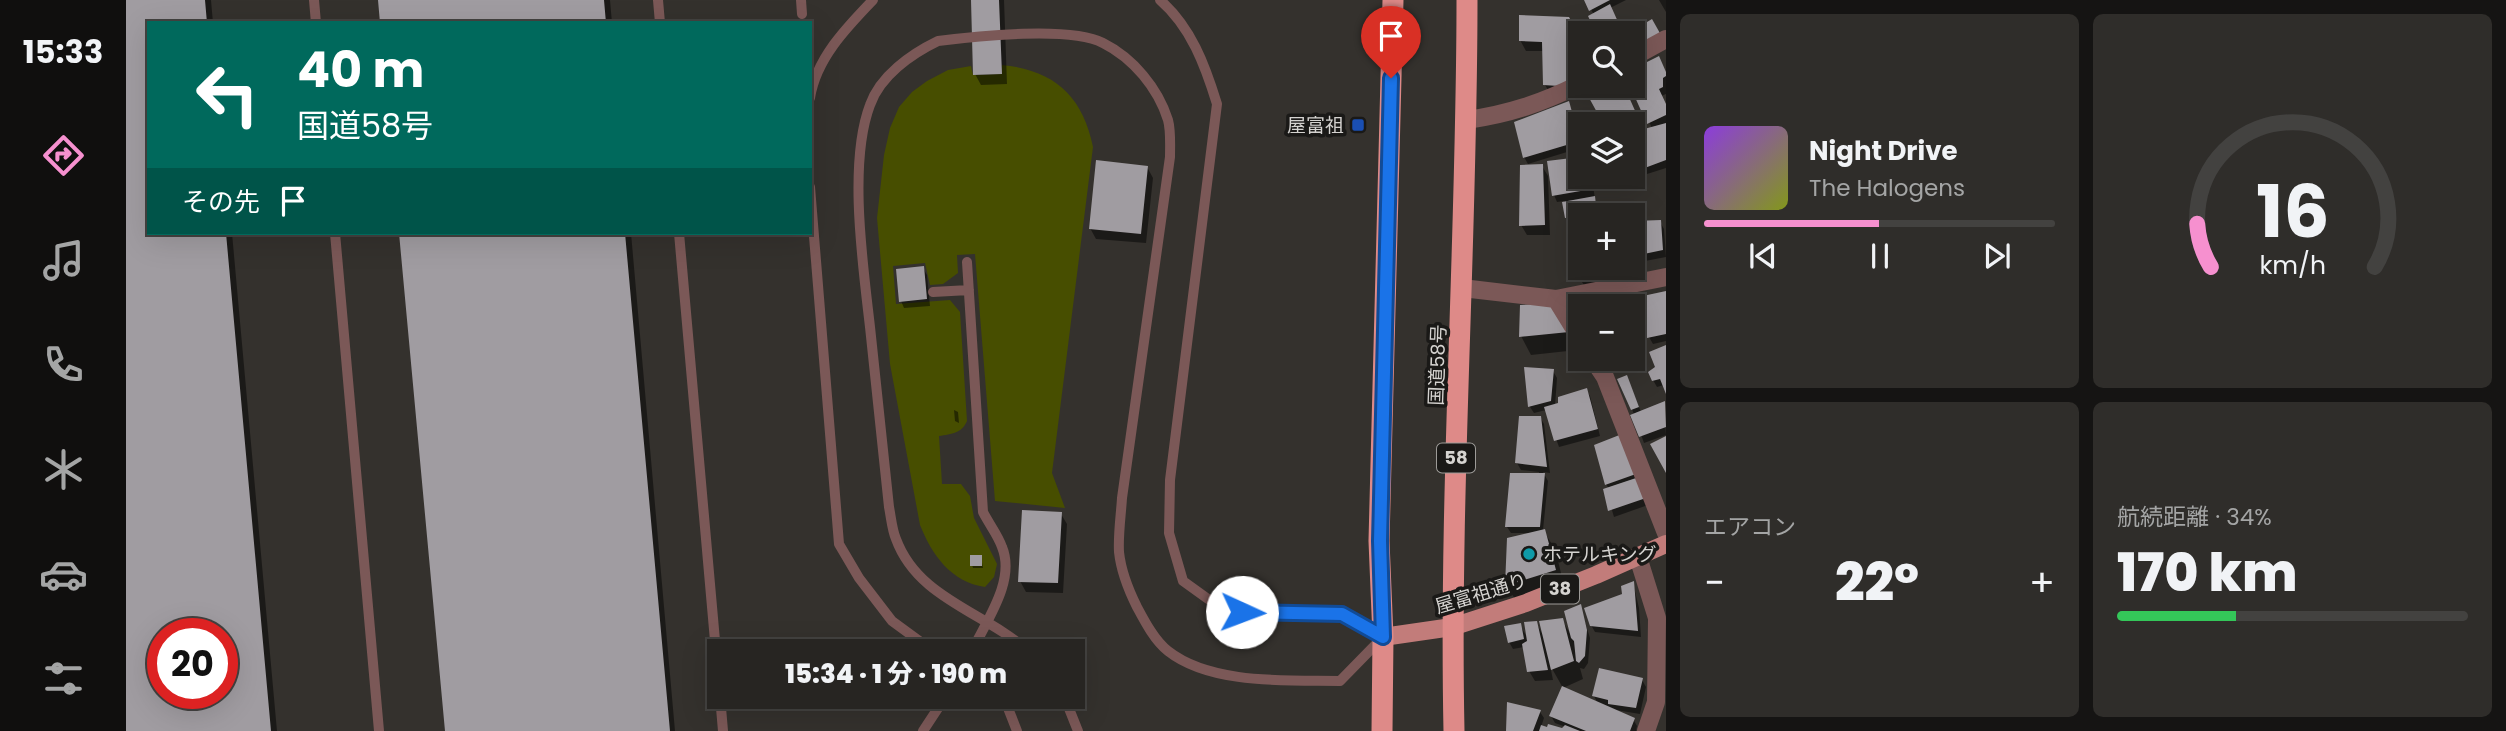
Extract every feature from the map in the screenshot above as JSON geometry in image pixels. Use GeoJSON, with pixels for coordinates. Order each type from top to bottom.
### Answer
{"type":"FeatureCollection","features":[{"type":"Feature","properties":{"kind":"highway"},"geometry":{"type":"LineString","coordinates":[[1382,731],[1380,541],[1393,0]]}},
{"type":"Feature","properties":{"kind":"highway","name":"国道58号"},"geometry":{"type":"LineString","coordinates":[[1454,731],[1452,628],[1467,120],[1466,0]]}},
{"type":"Feature","properties":{"kind":"main road","name":"屋富祖通り"},"geometry":{"type":"LineString","coordinates":[[1383,637],[1452,628],[1525,603],[1666,544]]}},
{"type":"Feature","properties":{"kind":"street"},"geometry":{"type":"LineString","coordinates":[[1645,50],[1666,39]]}},
{"type":"Feature","properties":{"kind":"street"},"geometry":{"type":"LineString","coordinates":[[1467,120],[1504,115],[1568,89]]}},
{"type":"Feature","properties":{"kind":"street"},"geometry":{"type":"LineString","coordinates":[[1462,288],[1556,299],[1666,277]]}},
{"type":"Feature","properties":{"kind":"street"},"geometry":{"type":"LineString","coordinates":[[1556,299],[1568,318]]}},
{"type":"Feature","properties":{"kind":"street"},"geometry":{"type":"LineString","coordinates":[[1601,371],[1666,533]]}},
{"type":"Feature","properties":{"kind":"street"},"geometry":{"type":"LineString","coordinates":[[1638,557],[1657,618],[1656,702],[1646,731]]}},
{"type":"Feature","properties":{"kind":"lane"},"geometry":{"type":"LineString","coordinates":[[314,0],[316,21]]}},
{"type":"Feature","properties":{"kind":"lane"},"geometry":{"type":"LineString","coordinates":[[658,0],[660,21]]}},
{"type":"Feature","properties":{"kind":"lane"},"geometry":{"type":"LineString","coordinates":[[801,0],[802,14]]}},
{"type":"Feature","properties":{"kind":"lane"},"geometry":{"type":"LineString","coordinates":[[812,93],[825,57],[848,26],[873,0]]}},
{"type":"Feature","properties":{"kind":"lane"},"geometry":{"type":"LineString","coordinates":[[1013,639],[942,597],[929,586],[916,572],[896,539],[889,507],[865,285],[861,232],[860,142],[870,103],[891,73],[920,50],[938,41],[1057,33],[1102,42],[1130,62],[1152,86],[1168,121],[1170,157],[1122,498],[1119,553],[1128,589],[1145,623],[1168,651],[1200,668],[1235,678],[1340,681],[1383,637],[1342,614],[1242,612],[1208,599],[1183,580],[1169,533],[1170,480],[1217,104],[1196,48],[1187,32],[1160,0]]}},
{"type":"Feature","properties":{"kind":"lane"},"geometry":{"type":"LineString","coordinates":[[812,212],[839,544],[859,578],[892,621],[917,639]]}},
{"type":"Feature","properties":{"kind":"lane"},"geometry":{"type":"LineString","coordinates":[[335,235],[379,731]]}},
{"type":"Feature","properties":{"kind":"lane"},"geometry":{"type":"LineString","coordinates":[[679,235],[715,639]]}},
{"type":"Feature","properties":{"kind":"lane"},"geometry":{"type":"LineString","coordinates":[[967,262],[983,512],[1002,545],[1006,572],[999,596],[978,639]]}},
{"type":"Feature","properties":{"kind":"lane"},"geometry":{"type":"LineString","coordinates":[[933,292],[969,290]]}},
{"type":"Feature","properties":{"kind":"lane"},"geometry":{"type":"LineString","coordinates":[[721,709],[723,731]]}},
{"type":"Feature","properties":{"kind":"lane"},"geometry":{"type":"LineString","coordinates":[[923,731],[937,709]]}},
{"type":"Feature","properties":{"kind":"lane"},"geometry":{"type":"LineString","coordinates":[[1008,709],[1017,731]]}},
{"type":"Feature","properties":{"kind":"lane"},"geometry":{"type":"LineString","coordinates":[[1069,709],[1078,731]]}},
{"type":"Feature","properties":{"kind":"green space"},"geometry":{"type":"Polygon","coordinates":[[[1002,65],[1037,73],[1063,89],[1082,113],[1093,147],[1052,473],[1065,508],[995,501],[975,254],[957,255],[958,273],[943,284],[930,285],[925,263],[893,266],[896,304],[950,300],[960,312],[967,421],[952,434],[939,436],[942,484],[961,484],[970,496],[974,518],[997,564],[994,577],[985,587],[962,579],[944,565],[930,547],[920,525],[890,364],[877,218],[884,155],[890,128],[899,107],[912,92],[948,70],[971,66],[973,75],[1001,74],[1002,65]]]}},
{"type":"Feature","properties":{"kind":"building"},"geometry":{"type":"Polygon","coordinates":[[[126,0],[205,0],[207,21],[147,21],[147,235],[226,235],[271,731],[126,731],[126,0]]]}},
{"type":"Feature","properties":{"kind":"building"},"geometry":{"type":"Polygon","coordinates":[[[378,0],[604,0],[606,21],[380,21],[378,0]]]}},
{"type":"Feature","properties":{"kind":"building"},"geometry":{"type":"Polygon","coordinates":[[[971,0],[999,0],[1002,74],[973,75],[971,0]]]}},
{"type":"Feature","properties":{"kind":"building"},"geometry":{"type":"Polygon","coordinates":[[[1584,0],[1610,0],[1589,11],[1584,0]]]}},
{"type":"Feature","properties":{"kind":"building"},"geometry":{"type":"Polygon","coordinates":[[[1610,4],[1618,21],[1590,21],[1588,16],[1610,4]]]}},
{"type":"Feature","properties":{"kind":"building"},"geometry":{"type":"Polygon","coordinates":[[[1519,15],[1569,17],[1571,21],[1568,21],[1568,81],[1559,86],[1543,85],[1542,42],[1519,41],[1519,15]]]}},
{"type":"Feature","properties":{"kind":"building"},"geometry":{"type":"Polygon","coordinates":[[[1652,19],[1661,35],[1645,44],[1645,23],[1652,19]]]}},
{"type":"Feature","properties":{"kind":"building"},"geometry":{"type":"Polygon","coordinates":[[[1659,56],[1666,72],[1663,87],[1659,89],[1666,104],[1666,115],[1647,124],[1645,112],[1642,112],[1635,98],[1645,98],[1645,63],[1659,56]]]}},
{"type":"Feature","properties":{"kind":"building"},"geometry":{"type":"Polygon","coordinates":[[[1589,98],[1629,98],[1636,112],[1612,111],[1597,112],[1589,98]]]}},
{"type":"Feature","properties":{"kind":"building"},"geometry":{"type":"Polygon","coordinates":[[[1569,101],[1572,112],[1568,112],[1568,145],[1523,158],[1514,122],[1569,101]]]}},
{"type":"Feature","properties":{"kind":"building"},"geometry":{"type":"Polygon","coordinates":[[[1666,123],[1666,160],[1645,168],[1645,129],[1666,123]]]}},
{"type":"Feature","properties":{"kind":"building"},"geometry":{"type":"Polygon","coordinates":[[[1568,158],[1568,189],[1592,189],[1552,196],[1547,161],[1568,158]]]}},
{"type":"Feature","properties":{"kind":"building"},"geometry":{"type":"Polygon","coordinates":[[[1096,160],[1148,166],[1141,234],[1089,229],[1096,160]]]}},
{"type":"Feature","properties":{"kind":"building"},"geometry":{"type":"Polygon","coordinates":[[[1543,164],[1545,225],[1519,226],[1520,165],[1543,164]]]}},
{"type":"Feature","properties":{"kind":"building"},"geometry":{"type":"Polygon","coordinates":[[[1595,196],[1596,203],[1568,203],[1568,218],[1565,218],[1562,202],[1595,196]]]}},
{"type":"Feature","properties":{"kind":"building"},"geometry":{"type":"Polygon","coordinates":[[[1661,220],[1663,250],[1645,254],[1645,221],[1661,220]]]}},
{"type":"Feature","properties":{"kind":"building"},"geometry":{"type":"Polygon","coordinates":[[[399,235],[625,235],[670,731],[445,731],[399,235]]]}},
{"type":"Feature","properties":{"kind":"building"},"geometry":{"type":"Polygon","coordinates":[[[924,266],[927,299],[899,302],[896,269],[924,266]]]}},
{"type":"Feature","properties":{"kind":"building"},"geometry":{"type":"Polygon","coordinates":[[[1666,291],[1666,334],[1647,338],[1645,296],[1666,291]]]}},
{"type":"Feature","properties":{"kind":"building"},"geometry":{"type":"Polygon","coordinates":[[[1552,303],[1568,332],[1519,337],[1520,305],[1552,303]]]}},
{"type":"Feature","properties":{"kind":"building"},"geometry":{"type":"Polygon","coordinates":[[[1666,345],[1666,394],[1660,379],[1652,381],[1648,372],[1655,367],[1649,352],[1666,345]]]}},
{"type":"Feature","properties":{"kind":"building"},"geometry":{"type":"Polygon","coordinates":[[[1524,367],[1554,369],[1551,401],[1528,407],[1524,367]]]}},
{"type":"Feature","properties":{"kind":"building"},"geometry":{"type":"Polygon","coordinates":[[[1627,375],[1639,407],[1631,410],[1617,379],[1627,375]]]}},
{"type":"Feature","properties":{"kind":"building"},"geometry":{"type":"Polygon","coordinates":[[[1587,388],[1598,429],[1554,441],[1544,407],[1558,403],[1558,397],[1587,388]]]}},
{"type":"Feature","properties":{"kind":"building"},"geometry":{"type":"Polygon","coordinates":[[[1665,401],[1666,427],[1639,437],[1630,415],[1665,401]]]}},
{"type":"Feature","properties":{"kind":"building"},"geometry":{"type":"Polygon","coordinates":[[[1519,416],[1541,416],[1547,467],[1515,463],[1519,416]]]}},
{"type":"Feature","properties":{"kind":"building"},"geometry":{"type":"Polygon","coordinates":[[[1622,434],[1636,474],[1605,485],[1594,445],[1622,434]]]}},
{"type":"Feature","properties":{"kind":"building"},"geometry":{"type":"Polygon","coordinates":[[[1666,436],[1666,473],[1650,444],[1666,436]]]}},
{"type":"Feature","properties":{"kind":"building"},"geometry":{"type":"Polygon","coordinates":[[[1510,473],[1545,473],[1540,527],[1505,527],[1510,473]]]}},
{"type":"Feature","properties":{"kind":"building"},"geometry":{"type":"Polygon","coordinates":[[[1639,477],[1646,498],[1608,511],[1603,489],[1639,477]]]}},
{"type":"Feature","properties":{"kind":"building"},"geometry":{"type":"Polygon","coordinates":[[[1022,510],[1062,512],[1058,583],[1018,582],[1022,510]]]}},
{"type":"Feature","properties":{"kind":"building","name":"ホテルキング"},"geometry":{"type":"Polygon","coordinates":[[[1545,529],[1556,570],[1505,586],[1507,538],[1545,529]]]}},
{"type":"Feature","properties":{"kind":"building"},"geometry":{"type":"Polygon","coordinates":[[[970,555],[982,555],[982,566],[970,566],[970,555]]]}},
{"type":"Feature","properties":{"kind":"building"},"geometry":{"type":"Polygon","coordinates":[[[1634,581],[1638,631],[1590,626],[1584,608],[1622,594],[1621,586],[1634,581]]]}},
{"type":"Feature","properties":{"kind":"building"},"geometry":{"type":"Polygon","coordinates":[[[1581,604],[1587,630],[1585,656],[1579,663],[1576,661],[1574,641],[1564,611],[1581,604]]]}},
{"type":"Feature","properties":{"kind":"building"},"geometry":{"type":"Polygon","coordinates":[[[1563,618],[1574,661],[1551,670],[1539,621],[1563,618]]]}},
{"type":"Feature","properties":{"kind":"building"},"geometry":{"type":"Polygon","coordinates":[[[1537,621],[1548,670],[1527,672],[1522,644],[1527,641],[1524,622],[1537,621]]]}},
{"type":"Feature","properties":{"kind":"building"},"geometry":{"type":"Polygon","coordinates":[[[1521,623],[1524,639],[1508,643],[1504,626],[1521,623]]]}},
{"type":"Feature","properties":{"kind":"building"},"geometry":{"type":"Polygon","coordinates":[[[1599,668],[1643,678],[1636,708],[1608,704],[1608,700],[1592,696],[1599,668]]]}},
{"type":"Feature","properties":{"kind":"building"},"geometry":{"type":"Polygon","coordinates":[[[1562,686],[1635,718],[1630,731],[1586,731],[1549,716],[1562,686]]]}},
{"type":"Feature","properties":{"kind":"building"},"geometry":{"type":"Polygon","coordinates":[[[1507,702],[1541,710],[1533,731],[1506,731],[1507,702]]]}},
{"type":"Feature","properties":{"kind":"building"},"geometry":{"type":"Polygon","coordinates":[[[1548,724],[1562,728],[1565,725],[1580,731],[1539,731],[1541,725],[1547,727],[1548,724]]]}},
{"type":"Feature","properties":{"kind":"place","name":"屋富祖"},"geometry":{"type":"Point","coordinates":[1358,125]}},
{"type":"Feature","properties":{"kind":"place","name":"ホテルキング"},"geometry":{"type":"Point","coordinates":[1529,554]}},
{"type":"Feature","properties":{"kind":"route"},"geometry":{"type":"LineString","coordinates":[[1242,612],[1342,614],[1383,637],[1380,541],[1391,78]]}}]}
